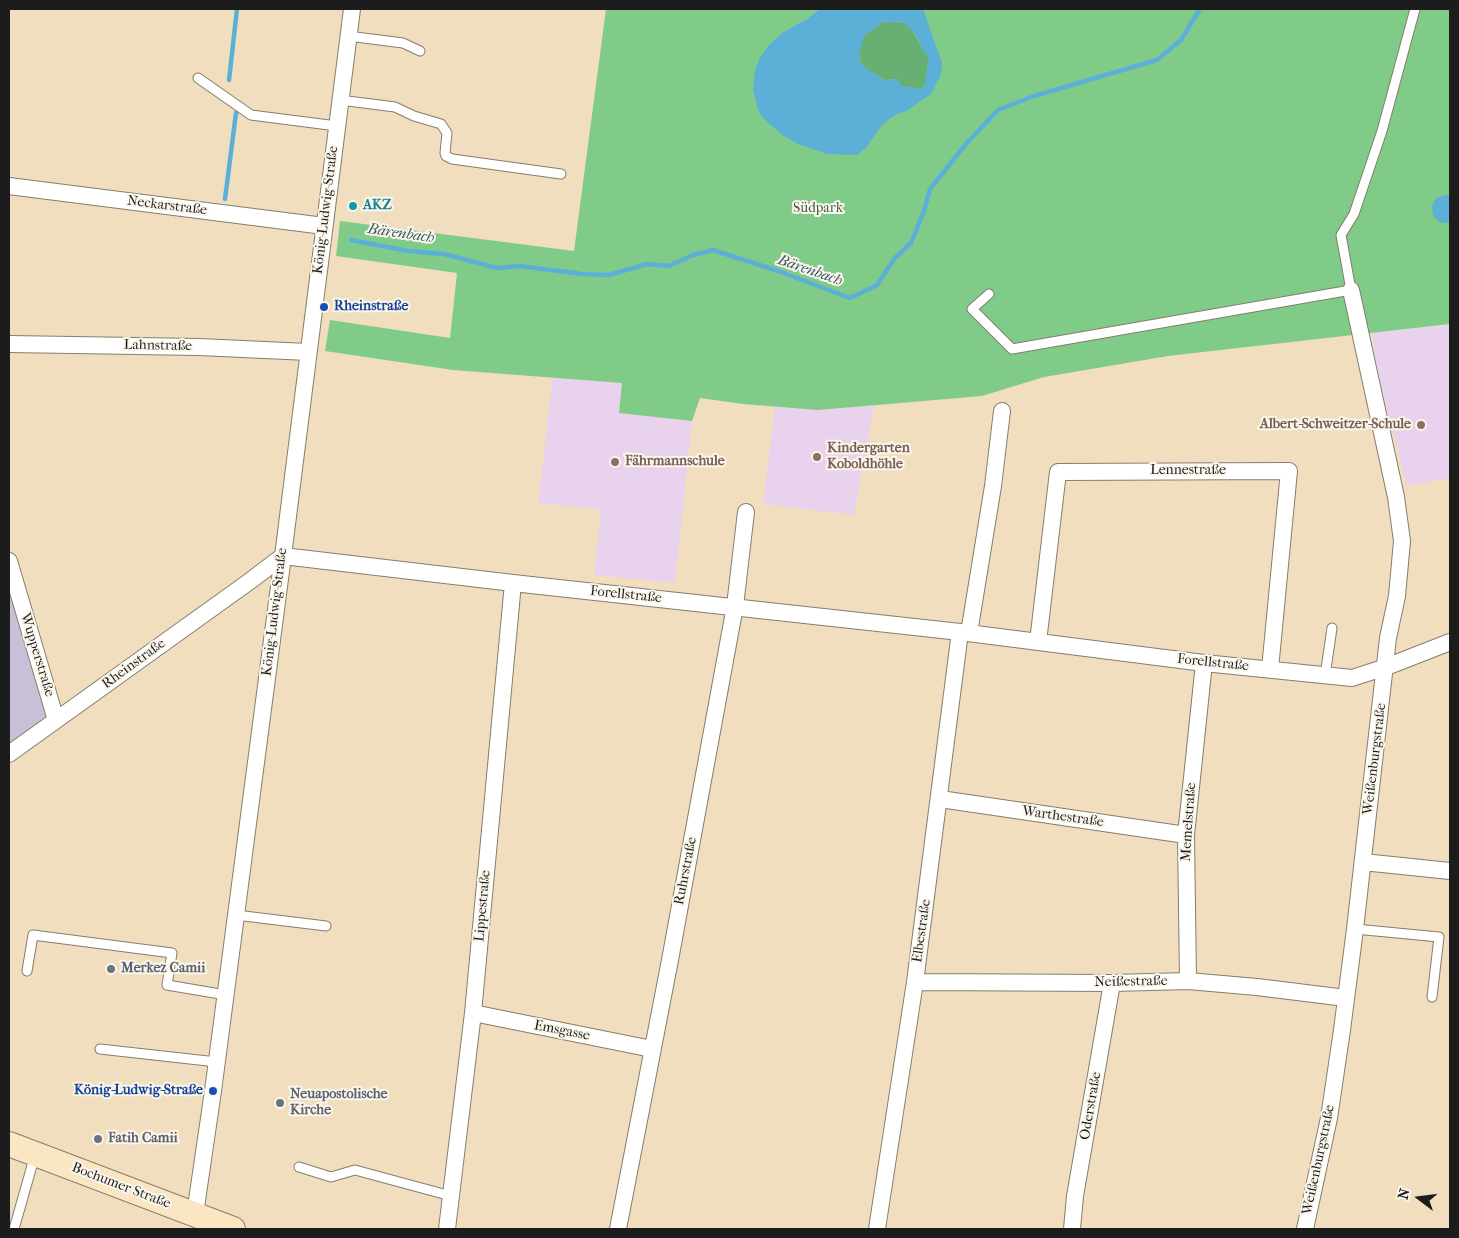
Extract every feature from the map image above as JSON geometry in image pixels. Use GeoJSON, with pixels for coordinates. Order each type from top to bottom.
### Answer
{"type":"FeatureCollection","features":[{"type":"Feature","properties":{"kind":"main road","name":"Bochumer Straße"},"geometry":{"type":"LineString","coordinates":[[9,1144],[233,1229]]}},
{"type":"Feature","properties":{"kind":"street","name":"König-Ludwig-Straße"},"geometry":{"type":"LineString","coordinates":[[196,1214],[283,556],[352,9]]}},
{"type":"Feature","properties":{"kind":"street","name":"Neckarstraße"},"geometry":{"type":"LineString","coordinates":[[9,186],[324,226]]}},
{"type":"Feature","properties":{"kind":"street","name":"Weißenburgstraße"},"geometry":{"type":"LineString","coordinates":[[1305,1229],[1329,1118],[1346,998],[1388,638],[1396,596],[1402,541],[1396,497],[1350,290]]}},
{"type":"Feature","properties":{"kind":"street","name":"Lahnstraße"},"geometry":{"type":"LineString","coordinates":[[9,344],[199,347],[308,352]]}},
{"type":"Feature","properties":{"kind":"street"},"geometry":{"type":"LineString","coordinates":[[965,632],[993,486],[1002,411]]}},
{"type":"Feature","properties":{"kind":"street","name":"Lennestraße"},"geometry":{"type":"LineString","coordinates":[[1038,642],[1058,472],[1289,471],[1270,669]]}},
{"type":"Feature","properties":{"kind":"street","name":"Ruhrstraße"},"geometry":{"type":"LineString","coordinates":[[618,1229],[735,606],[746,512]]}},
{"type":"Feature","properties":{"kind":"street","name":"Forellstraße"},"geometry":{"type":"LineString","coordinates":[[283,556],[965,632],[1204,663],[1352,678],[1450,642]]}},
{"type":"Feature","properties":{"kind":"street","name":"Rheinstraße"},"geometry":{"type":"LineString","coordinates":[[9,754],[283,556]]}},
{"type":"Feature","properties":{"kind":"street","name":"Wupperstraße"},"geometry":{"type":"LineString","coordinates":[[9,562],[56,720]]}},
{"type":"Feature","properties":{"kind":"street","name":"Lippestraße"},"geometry":{"type":"LineString","coordinates":[[447,1229],[473,1013],[513,583]]}},
{"type":"Feature","properties":{"kind":"street","name":"Elbestraße"},"geometry":{"type":"LineString","coordinates":[[877,1229],[916,982],[940,799],[965,632]]}},
{"type":"Feature","properties":{"kind":"street","name":"Memelstraße"},"geometry":{"type":"LineString","coordinates":[[1188,981],[1186,835],[1204,663]]}},
{"type":"Feature","properties":{"kind":"street","name":"Warthestraße"},"geometry":{"type":"LineString","coordinates":[[940,799],[1186,835]]}},
{"type":"Feature","properties":{"kind":"street"},"geometry":{"type":"LineString","coordinates":[[1363,862],[1450,871]]}},
{"type":"Feature","properties":{"kind":"street","name":"Neißestraße"},"geometry":{"type":"LineString","coordinates":[[916,982],[1112,983],[1188,981],[1346,998]]}},
{"type":"Feature","properties":{"kind":"street","name":"Oderstraße"},"geometry":{"type":"LineString","coordinates":[[1072,1229],[1075,1196],[1112,983]]}},
{"type":"Feature","properties":{"kind":"street","name":"Emsgasse"},"geometry":{"type":"LineString","coordinates":[[473,1013],[652,1049]]}},
{"type":"Feature","properties":{"kind":"lane"},"geometry":{"type":"LineString","coordinates":[[989,294],[972,309],[1012,349],[1350,290],[1341,235],[1354,214],[1382,131],[1415,9]]}},
{"type":"Feature","properties":{"kind":"lane"},"geometry":{"type":"LineString","coordinates":[[348,36],[403,43],[420,51]]}},
{"type":"Feature","properties":{"kind":"lane"},"geometry":{"type":"LineString","coordinates":[[198,78],[251,115],[337,126]]}},
{"type":"Feature","properties":{"kind":"lane"},"geometry":{"type":"LineString","coordinates":[[340,100],[395,107],[441,124],[447,133],[445,153],[452,160],[561,174]]}},
{"type":"Feature","properties":{"kind":"lane"},"geometry":{"type":"LineString","coordinates":[[1325,676],[1332,628]]}},
{"type":"Feature","properties":{"kind":"lane"},"geometry":{"type":"LineString","coordinates":[[236,915],[326,926]]}},
{"type":"Feature","properties":{"kind":"lane"},"geometry":{"type":"LineString","coordinates":[[1355,929],[1439,937],[1432,997]]}},
{"type":"Feature","properties":{"kind":"lane"},"geometry":{"type":"LineString","coordinates":[[27,971],[33,935],[172,953],[167,985],[226,994]]}},
{"type":"Feature","properties":{"kind":"lane"},"geometry":{"type":"LineString","coordinates":[[100,1050],[217,1062]]}},
{"type":"Feature","properties":{"kind":"lane"},"geometry":{"type":"LineString","coordinates":[[14,1229],[35,1154]]}},
{"type":"Feature","properties":{"kind":"lane"},"geometry":{"type":"LineString","coordinates":[[299,1167],[331,1176],[355,1170],[451,1196]]}},
{"type":"Feature","properties":{"kind":"shaded area","name":"Albert-Schweitzer-Schule"},"geometry":{"type":"Polygon","coordinates":[[[1450,325],[1450,478],[1407,486],[1378,373],[1372,333],[1450,325]]]}},
{"type":"Feature","properties":{"kind":"shaded area","name":"Fährmannschule"},"geometry":{"type":"Polygon","coordinates":[[[553,377],[622,383],[619,413],[692,421],[675,583],[594,575],[601,510],[538,503],[553,377]]]}},
{"type":"Feature","properties":{"kind":"shaded area","name":"Kindergarten Koboldhöhle"},"geometry":{"type":"Polygon","coordinates":[[[874,406],[854,515],[763,504],[775,407],[818,410],[874,406]]]}},
{"type":"Feature","properties":{"kind":"shaded area"},"geometry":{"type":"Polygon","coordinates":[[[9,562],[56,720],[9,745],[9,562]]]}},
{"type":"Feature","properties":{"kind":"green space","name":"Südpark"},"geometry":{"type":"Polygon","coordinates":[[[606,9],[1450,9],[1450,324],[1168,356],[1044,377],[982,396],[818,410],[743,404],[700,398],[692,421],[619,413],[622,383],[453,370],[325,351],[330,320],[450,338],[457,273],[336,256],[340,221],[574,251],[606,9]]]}},
{"type":"Feature","properties":{"kind":"green space"},"geometry":{"type":"Polygon","coordinates":[[[881,23],[905,23],[912,30],[929,56],[925,85],[921,89],[901,86],[891,79],[885,80],[866,69],[860,62],[859,53],[864,36],[881,23]]]}},
{"type":"Feature","properties":{"kind":"water"},"geometry":{"type":"Polygon","coordinates":[[[820,9],[923,9],[942,63],[941,74],[931,94],[908,110],[892,117],[881,126],[866,148],[857,155],[827,154],[798,144],[784,136],[764,119],[759,112],[753,89],[755,70],[760,58],[769,45],[782,33],[807,19],[820,9]],[[881,23],[864,36],[859,53],[860,62],[866,69],[885,80],[897,79],[901,86],[921,89],[925,85],[929,56],[924,52],[916,35],[905,23],[881,23]]]}},
{"type":"Feature","properties":{"kind":"water"},"geometry":{"type":"Polygon","coordinates":[[[1445,195],[1450,196],[1450,222],[1443,223],[1439,222],[1433,215],[1432,206],[1436,198],[1445,195]]]}},
{"type":"Feature","properties":{"kind":"waterway","name":"Bärenbach"},"geometry":{"type":"LineString","coordinates":[[229,80],[237,9]]}},
{"type":"Feature","properties":{"kind":"waterway","name":"Bärenbach"},"geometry":{"type":"LineString","coordinates":[[351,240],[408,251],[444,254],[497,268],[520,266],[582,274],[609,275],[647,264],[669,266],[693,255],[713,250],[778,271],[850,298],[877,285],[894,259],[911,243],[924,211],[930,189],[966,144],[998,110],[1034,96],[1157,60],[1181,40],[1200,9]]}},
{"type":"Feature","properties":{"kind":"waterway","name":"Bärenbach"},"geometry":{"type":"LineString","coordinates":[[225,199],[236,113]]}},
{"type":"Feature","properties":{"kind":"place","name":"AKZ"},"geometry":{"type":"Point","coordinates":[353,206]}},
{"type":"Feature","properties":{"kind":"place","name":"Rheinstraße"},"geometry":{"type":"Point","coordinates":[324,307]}},
{"type":"Feature","properties":{"kind":"place","name":"Albert-Schweitzer-Schule"},"geometry":{"type":"Point","coordinates":[1421,425]}},
{"type":"Feature","properties":{"kind":"place","name":"Kindergarten Koboldhöhle"},"geometry":{"type":"Point","coordinates":[817,457]}},
{"type":"Feature","properties":{"kind":"place","name":"Fährmannschule"},"geometry":{"type":"Point","coordinates":[615,462]}},
{"type":"Feature","properties":{"kind":"place","name":"Merkez Camii"},"geometry":{"type":"Point","coordinates":[111,969]}},
{"type":"Feature","properties":{"kind":"place","name":"König-Ludwig-Straße"},"geometry":{"type":"Point","coordinates":[213,1091]}},
{"type":"Feature","properties":{"kind":"place","name":"Neuapostolische Kirche"},"geometry":{"type":"Point","coordinates":[280,1103]}},
{"type":"Feature","properties":{"kind":"place","name":"Fatih Camii"},"geometry":{"type":"Point","coordinates":[98,1139]}}]}
